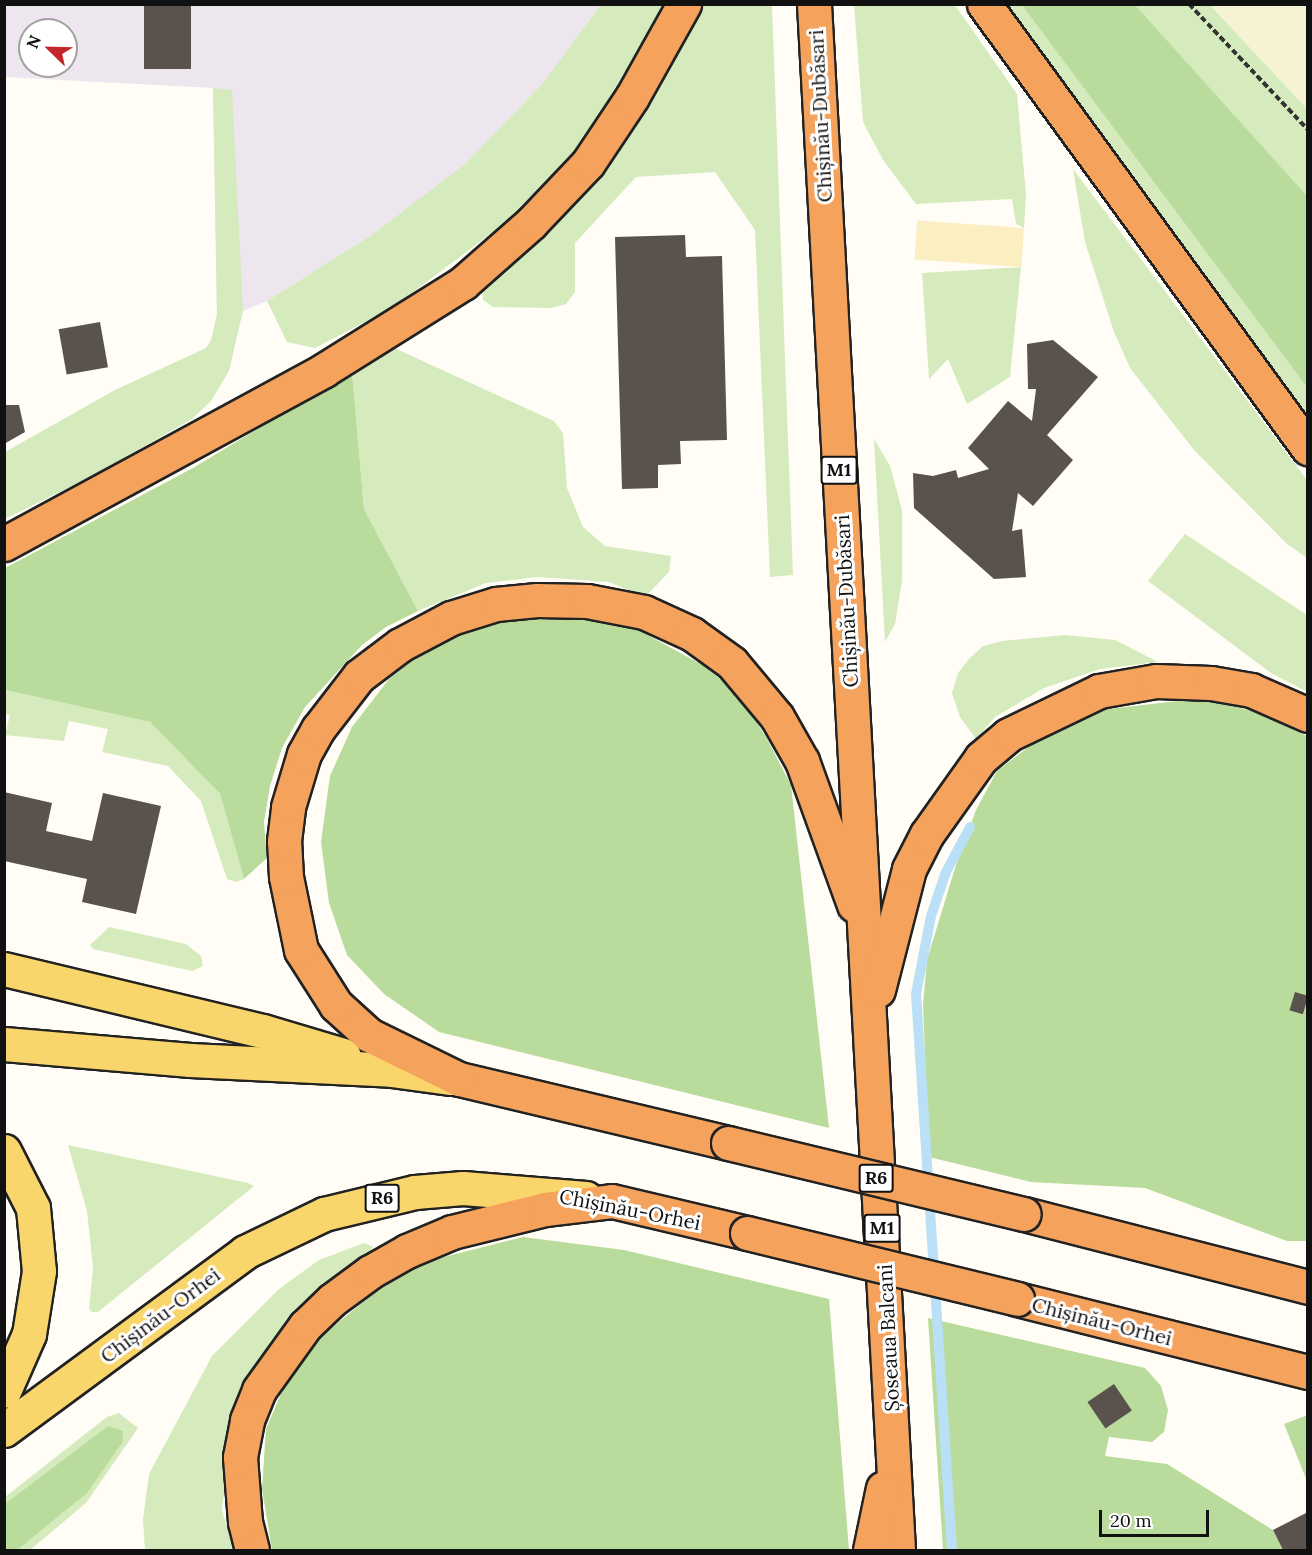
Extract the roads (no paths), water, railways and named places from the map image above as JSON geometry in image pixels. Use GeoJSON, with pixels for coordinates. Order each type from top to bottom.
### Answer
{"type":"FeatureCollection","features":[{"type":"Feature","properties":{"kind":"highway"},"geometry":{"type":"LineString","coordinates":[[4,544],[324,370],[463,283],[531,223],[588,163],[632,97],[684,4]]}},
{"type":"Feature","properties":{"kind":"highway","name":"Chișinău-Dubăsari"},"geometry":{"type":"LineString","coordinates":[[814,4],[871,1018]]}},
{"type":"Feature","properties":{"kind":"highway"},"geometry":{"type":"LineString","coordinates":[[984,4],[1308,448]]}},
{"type":"Feature","properties":{"kind":"highway"},"geometry":{"type":"LineString","coordinates":[[459,1079],[369,1035],[319,984],[301,950],[292,919],[284,841],[288,807],[304,754],[335,703],[359,676],[400,645],[451,618],[496,604],[587,601],[644,612],[692,634],[732,663],[777,717],[802,761],[865,935]]}},
{"type":"Feature","properties":{"kind":"highway"},"geometry":{"type":"LineString","coordinates":[[871,1018],[909,869],[954,790],[981,758],[1008,735],[1099,691],[1156,681],[1211,683],[1251,690],[1308,715]]}},
{"type":"Feature","properties":{"kind":"highway","name":"Șoseaua Balcani"},"geometry":{"type":"LineString","coordinates":[[871,1018],[898,1551]]}},
{"type":"Feature","properties":{"kind":"highway","name":"R6"},"geometry":{"type":"LineString","coordinates":[[459,1079],[1299,1280]]}},
{"type":"Feature","properties":{"kind":"highway"},"geometry":{"type":"LineString","coordinates":[[252,1551],[245,1522],[240,1457],[248,1420],[260,1390],[281,1356],[332,1300],[407,1251],[452,1232],[545,1209],[612,1201]]}},
{"type":"Feature","properties":{"kind":"highway","name":"Chișinău-Orhei"},"geometry":{"type":"LineString","coordinates":[[612,1201],[1308,1372]]}},
{"type":"Feature","properties":{"kind":"highway"},"geometry":{"type":"LineString","coordinates":[[1257,1359],[1308,1395]]}},
{"type":"Feature","properties":{"kind":"highway"},"geometry":{"type":"LineString","coordinates":[[870,1551],[894,1439]]}},
{"type":"Feature","properties":{"kind":"main road"},"geometry":{"type":"LineString","coordinates":[[4,969],[263,1031],[391,1070]]}},
{"type":"Feature","properties":{"kind":"main road"},"geometry":{"type":"LineString","coordinates":[[4,1044],[190,1060],[391,1070],[459,1079]]}},
{"type":"Feature","properties":{"kind":"main road"},"geometry":{"type":"LineString","coordinates":[[4,1151],[33,1208],[39,1271],[29,1334],[4,1391]]}},
{"type":"Feature","properties":{"kind":"main road","name":"Chișinău-Orhei"},"geometry":{"type":"LineString","coordinates":[[4,1430],[245,1251],[324,1214],[415,1192],[463,1188],[612,1201]]}},
{"type":"Feature","properties":{"kind":"waterway"},"geometry":{"type":"LineString","coordinates":[[952,1550],[916,994],[931,916],[946,872],[970,827]]}}]}
